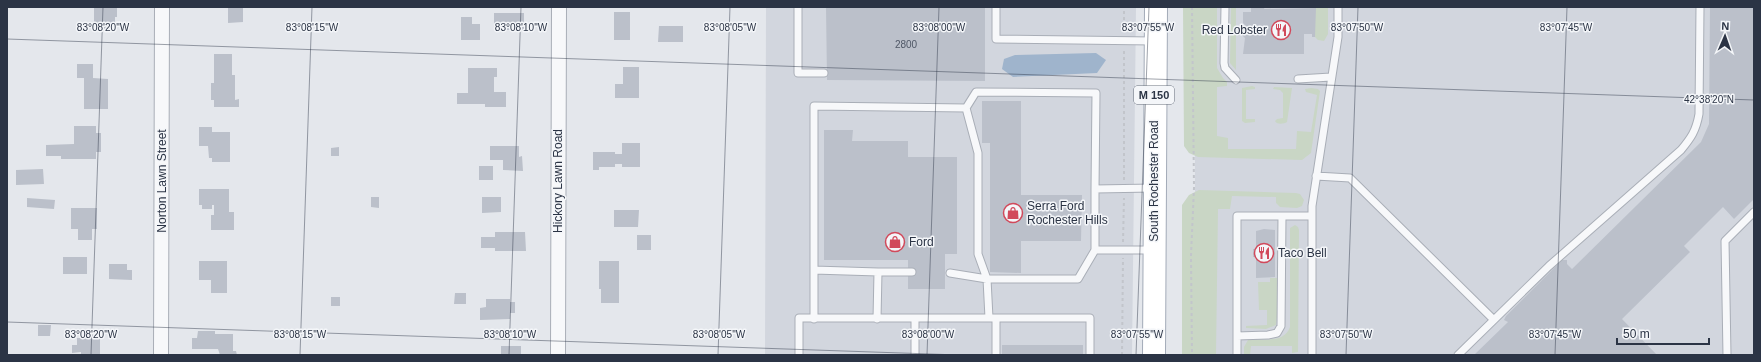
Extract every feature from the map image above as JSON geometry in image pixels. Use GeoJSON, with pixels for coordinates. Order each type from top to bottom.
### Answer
{"type":"FeatureCollection","features":[{"type":"Feature","properties":{"kind":"main road","name":"South Rochester Road"},"geometry":{"type":"LineString","coordinates":[[1154,355],[1156,7]]}},
{"type":"Feature","properties":{"kind":"street","name":"Norton Lawn Street"},"geometry":{"type":"LineString","coordinates":[[162,7],[162,355]]}},
{"type":"Feature","properties":{"kind":"street","name":"Hickory Lawn Road"},"geometry":{"type":"LineString","coordinates":[[558,355],[559,7]]}},
{"type":"Feature","properties":{"kind":"lane"},"geometry":{"type":"LineString","coordinates":[[798,7],[798,73],[824,73]]}},
{"type":"Feature","properties":{"kind":"lane"},"geometry":{"type":"LineString","coordinates":[[996,7],[996,39],[1155,41]]}},
{"type":"Feature","properties":{"kind":"lane"},"geometry":{"type":"LineString","coordinates":[[1225,7],[1224,63],[1225,68],[1236,80]]}},
{"type":"Feature","properties":{"kind":"lane"},"geometry":{"type":"LineString","coordinates":[[1312,355],[1312,216],[1316,176],[1338,37],[1338,7]]}},
{"type":"Feature","properties":{"kind":"lane"},"geometry":{"type":"LineString","coordinates":[[1458,355],[1548,266],[1690,140],[1696,128],[1699,114],[1700,7]]}},
{"type":"Feature","properties":{"kind":"lane"},"geometry":{"type":"LineString","coordinates":[[1298,79],[1331,77]]}},
{"type":"Feature","properties":{"kind":"lane"},"geometry":{"type":"LineString","coordinates":[[950,272],[987,278],[1078,279],[1095,250],[1096,93],[976,92],[966,108],[978,153],[978,254],[987,278],[993,318],[996,355]]}},
{"type":"Feature","properties":{"kind":"lane"},"geometry":{"type":"LineString","coordinates":[[814,318],[814,106],[966,108]]}},
{"type":"Feature","properties":{"kind":"lane"},"geometry":{"type":"LineString","coordinates":[[1316,176],[1350,178],[1493,319]]}},
{"type":"Feature","properties":{"kind":"lane"},"geometry":{"type":"LineString","coordinates":[[1095,190],[1154,188]]}},
{"type":"Feature","properties":{"kind":"lane"},"geometry":{"type":"LineString","coordinates":[[1727,355],[1725,241],[1754,212]]}},
{"type":"Feature","properties":{"kind":"lane"},"geometry":{"type":"LineString","coordinates":[[1237,355],[1237,216],[1312,216]]}},
{"type":"Feature","properties":{"kind":"lane"},"geometry":{"type":"LineString","coordinates":[[1237,336],[1268,335],[1277,333],[1281,326],[1282,216]]}},
{"type":"Feature","properties":{"kind":"lane"},"geometry":{"type":"LineString","coordinates":[[1095,250],[1154,250]]}},
{"type":"Feature","properties":{"kind":"lane"},"geometry":{"type":"LineString","coordinates":[[814,270],[912,272]]}},
{"type":"Feature","properties":{"kind":"lane"},"geometry":{"type":"LineString","coordinates":[[877,319],[878,272]]}},
{"type":"Feature","properties":{"kind":"lane"},"geometry":{"type":"LineString","coordinates":[[799,355],[799,318],[1090,318],[1090,355]]}},
{"type":"Feature","properties":{"kind":"lane"},"geometry":{"type":"LineString","coordinates":[[915,319],[915,355]]}},
{"type":"Feature","properties":{"kind":"path"},"geometry":{"type":"LineString","coordinates":[[1192,7],[1194,188],[1192,355]]}},
{"type":"Feature","properties":{"kind":"shaded area"},"geometry":{"type":"Polygon","coordinates":[[[766,7],[1136,7],[1132,355],[765,355],[766,7]]]}},
{"type":"Feature","properties":{"kind":"shaded area"},"geometry":{"type":"Polygon","coordinates":[[[1195,7],[1754,7],[1754,355],[1195,355],[1195,7]]]}},
{"type":"Feature","properties":{"kind":"green space"},"geometry":{"type":"Polygon","coordinates":[[[1183,7],[1217,7],[1217,68],[1227,82],[1227,86],[1217,87],[1217,136],[1228,138],[1228,149],[1296,149],[1297,131],[1311,132],[1317,95],[1306,92],[1305,89],[1311,88],[1318,89],[1320,91],[1311,153],[1302,160],[1198,157],[1189,153],[1184,146],[1183,7]]]}},
{"type":"Feature","properties":{"kind":"green space"},"geometry":{"type":"Polygon","coordinates":[[[1231,7],[1236,7],[1236,70],[1230,63],[1231,7]]]}},
{"type":"Feature","properties":{"kind":"green space"},"geometry":{"type":"Polygon","coordinates":[[[1315,7],[1328,7],[1328,34],[1324,41],[1318,40],[1315,37],[1315,7]]]}},
{"type":"Feature","properties":{"kind":"green space"},"geometry":{"type":"Polygon","coordinates":[[[1252,86],[1255,87],[1255,89],[1246,90],[1246,119],[1255,119],[1255,122],[1245,123],[1242,121],[1242,88],[1252,86]]]}},
{"type":"Feature","properties":{"kind":"green space"},"geometry":{"type":"Polygon","coordinates":[[[1274,87],[1292,88],[1287,122],[1284,123],[1279,124],[1275,121],[1283,118],[1283,93],[1280,90],[1273,89],[1274,87]]]}},
{"type":"Feature","properties":{"kind":"green space"},"geometry":{"type":"Polygon","coordinates":[[[1199,190],[1296,193],[1300,194],[1304,200],[1302,206],[1297,208],[1280,207],[1276,203],[1276,197],[1232,196],[1230,209],[1218,209],[1216,355],[1182,355],[1182,205],[1189,195],[1199,190]]]}},
{"type":"Feature","properties":{"kind":"green space"},"geometry":{"type":"Polygon","coordinates":[[[1295,225],[1299,230],[1298,352],[1292,353],[1292,346],[1251,346],[1250,355],[1244,355],[1244,347],[1248,340],[1278,338],[1283,336],[1290,327],[1290,228],[1295,225]]]}},
{"type":"Feature","properties":{"kind":"green space"},"geometry":{"type":"Polygon","coordinates":[[[1270,278],[1277,278],[1276,325],[1266,329],[1246,328],[1246,326],[1267,325],[1267,310],[1259,310],[1258,282],[1270,282],[1270,278]]]}},
{"type":"Feature","properties":{"kind":"water"},"geometry":{"type":"Polygon","coordinates":[[[1096,53],[1106,60],[1097,73],[1013,77],[1002,69],[1004,59],[1015,55],[1096,53]]]}},
{"type":"Feature","properties":{"kind":"building"},"geometry":{"type":"Polygon","coordinates":[[[94,7],[117,7],[115,29],[94,29],[94,7]]]}},
{"type":"Feature","properties":{"kind":"building"},"geometry":{"type":"Polygon","coordinates":[[[228,7],[243,7],[243,22],[228,23],[228,7]]]}},
{"type":"Feature","properties":{"kind":"building"},"geometry":{"type":"Polygon","coordinates":[[[826,7],[985,7],[985,81],[827,80],[826,7]]]}},
{"type":"Feature","properties":{"kind":"building","name":"Red Lobster"},"geometry":{"type":"Polygon","coordinates":[[[1251,7],[1265,7],[1264,9],[1316,8],[1315,37],[1312,37],[1312,34],[1304,34],[1304,54],[1243,54],[1245,38],[1242,35],[1247,27],[1243,23],[1243,12],[1251,12],[1251,7]]]}},
{"type":"Feature","properties":{"kind":"building"},"geometry":{"type":"Polygon","coordinates":[[[1710,7],[1754,7],[1754,199],[1734,219],[1723,207],[1684,246],[1690,252],[1622,319],[1657,355],[1474,355],[1508,322],[1504,320],[1506,316],[1562,260],[1567,260],[1567,264],[1572,269],[1701,142],[1709,124],[1710,7]]]}},
{"type":"Feature","properties":{"kind":"building"},"geometry":{"type":"Polygon","coordinates":[[[614,12],[630,12],[630,40],[614,40],[614,12]]]}},
{"type":"Feature","properties":{"kind":"building"},"geometry":{"type":"Polygon","coordinates":[[[494,13],[524,13],[524,30],[494,30],[494,13]]]}},
{"type":"Feature","properties":{"kind":"building"},"geometry":{"type":"Polygon","coordinates":[[[461,17],[472,17],[472,24],[480,24],[480,40],[461,40],[461,17]]]}},
{"type":"Feature","properties":{"kind":"building"},"geometry":{"type":"Polygon","coordinates":[[[659,26],[683,26],[683,42],[658,42],[659,26]]]}},
{"type":"Feature","properties":{"kind":"building"},"geometry":{"type":"Polygon","coordinates":[[[214,54],[232,54],[232,75],[235,75],[235,100],[239,99],[239,107],[214,107],[214,100],[211,100],[211,83],[214,83],[214,54]]]}},
{"type":"Feature","properties":{"kind":"building"},"geometry":{"type":"Polygon","coordinates":[[[77,64],[93,64],[93,78],[108,79],[108,109],[84,109],[84,78],[77,78],[77,64]]]}},
{"type":"Feature","properties":{"kind":"building"},"geometry":{"type":"Polygon","coordinates":[[[623,67],[639,67],[639,98],[615,98],[615,84],[623,84],[623,67]]]}},
{"type":"Feature","properties":{"kind":"building"},"geometry":{"type":"Polygon","coordinates":[[[468,68],[497,68],[497,77],[494,77],[494,92],[506,92],[506,107],[485,107],[485,104],[457,104],[457,93],[468,93],[468,68]]]}},
{"type":"Feature","properties":{"kind":"building"},"geometry":{"type":"Polygon","coordinates":[[[982,101],[1021,101],[1021,195],[1082,195],[1081,241],[1021,241],[1021,273],[990,272],[990,143],[982,143],[982,101]]]}},
{"type":"Feature","properties":{"kind":"building"},"geometry":{"type":"Polygon","coordinates":[[[74,126],[96,126],[96,133],[101,133],[101,152],[96,152],[96,159],[61,159],[61,156],[46,156],[46,145],[74,144],[74,126]]]}},
{"type":"Feature","properties":{"kind":"building"},"geometry":{"type":"Polygon","coordinates":[[[199,127],[212,127],[212,132],[230,132],[230,162],[212,162],[212,158],[209,158],[208,146],[199,146],[199,127]]]}},
{"type":"Feature","properties":{"kind":"building"},"geometry":{"type":"Polygon","coordinates":[[[824,130],[853,130],[852,141],[908,141],[908,157],[957,157],[957,254],[945,254],[945,289],[908,289],[908,260],[824,260],[824,130]]]}},
{"type":"Feature","properties":{"kind":"building"},"geometry":{"type":"Polygon","coordinates":[[[622,143],[640,143],[640,167],[622,167],[622,164],[615,164],[615,167],[599,167],[599,170],[593,170],[593,152],[615,152],[615,154],[622,154],[622,143]]]}},
{"type":"Feature","properties":{"kind":"building"},"geometry":{"type":"Polygon","coordinates":[[[490,146],[519,146],[519,157],[522,156],[523,171],[503,170],[503,160],[490,160],[490,146]]]}},
{"type":"Feature","properties":{"kind":"building"},"geometry":{"type":"Polygon","coordinates":[[[339,147],[339,156],[331,156],[331,148],[339,147]]]}},
{"type":"Feature","properties":{"kind":"building"},"geometry":{"type":"Polygon","coordinates":[[[479,166],[493,166],[493,180],[479,180],[479,166]]]}},
{"type":"Feature","properties":{"kind":"building"},"geometry":{"type":"Polygon","coordinates":[[[43,169],[44,184],[16,185],[16,170],[43,169]]]}},
{"type":"Feature","properties":{"kind":"building"},"geometry":{"type":"Polygon","coordinates":[[[199,189],[229,189],[229,212],[234,212],[234,230],[211,230],[211,215],[214,215],[214,205],[212,205],[212,209],[202,209],[202,205],[199,205],[199,189]]]}},
{"type":"Feature","properties":{"kind":"building"},"geometry":{"type":"Polygon","coordinates":[[[371,197],[379,197],[379,208],[371,207],[371,197]]]}},
{"type":"Feature","properties":{"kind":"building"},"geometry":{"type":"Polygon","coordinates":[[[482,197],[501,197],[501,212],[482,213],[482,197]]]}},
{"type":"Feature","properties":{"kind":"building"},"geometry":{"type":"Polygon","coordinates":[[[27,198],[55,200],[54,209],[27,207],[27,198]]]}},
{"type":"Feature","properties":{"kind":"building"},"geometry":{"type":"Polygon","coordinates":[[[71,208],[97,208],[97,229],[92,229],[92,240],[78,240],[78,229],[71,229],[71,208]]]}},
{"type":"Feature","properties":{"kind":"building"},"geometry":{"type":"Polygon","coordinates":[[[614,210],[639,210],[638,227],[614,227],[614,210]]]}},
{"type":"Feature","properties":{"kind":"building","name":"Taco Bell"},"geometry":{"type":"Polygon","coordinates":[[[1264,229],[1275,230],[1275,277],[1256,278],[1256,257],[1253,257],[1253,249],[1256,249],[1256,231],[1264,229]]]}},
{"type":"Feature","properties":{"kind":"building"},"geometry":{"type":"Polygon","coordinates":[[[495,232],[525,232],[526,251],[495,251],[495,248],[481,248],[481,237],[495,237],[495,232]]]}},
{"type":"Feature","properties":{"kind":"building"},"geometry":{"type":"Polygon","coordinates":[[[637,235],[651,235],[651,250],[637,250],[637,235]]]}},
{"type":"Feature","properties":{"kind":"building"},"geometry":{"type":"Polygon","coordinates":[[[63,257],[87,257],[87,274],[63,274],[63,257]]]}},
{"type":"Feature","properties":{"kind":"building"},"geometry":{"type":"Polygon","coordinates":[[[199,261],[227,261],[227,293],[211,293],[211,280],[199,280],[199,261]]]}},
{"type":"Feature","properties":{"kind":"building"},"geometry":{"type":"Polygon","coordinates":[[[599,261],[619,261],[619,303],[601,303],[601,289],[599,289],[599,261]]]}},
{"type":"Feature","properties":{"kind":"building"},"geometry":{"type":"Polygon","coordinates":[[[109,264],[127,264],[127,270],[132,270],[132,280],[109,279],[109,264]]]}},
{"type":"Feature","properties":{"kind":"building"},"geometry":{"type":"Polygon","coordinates":[[[455,293],[466,293],[466,304],[454,304],[455,293]]]}},
{"type":"Feature","properties":{"kind":"building"},"geometry":{"type":"Polygon","coordinates":[[[331,297],[340,297],[340,306],[331,306],[331,297]]]}},
{"type":"Feature","properties":{"kind":"building"},"geometry":{"type":"Polygon","coordinates":[[[486,299],[510,299],[510,302],[515,302],[515,313],[510,313],[510,319],[480,320],[480,308],[486,307],[486,299]]]}},
{"type":"Feature","properties":{"kind":"building"},"geometry":{"type":"Polygon","coordinates":[[[38,325],[51,325],[50,336],[38,336],[38,325]]]}},
{"type":"Feature","properties":{"kind":"building"},"geometry":{"type":"Polygon","coordinates":[[[198,331],[215,331],[215,334],[233,334],[233,351],[236,351],[237,355],[220,355],[218,349],[192,349],[192,338],[197,338],[198,331]]]}},
{"type":"Feature","properties":{"kind":"building"},"geometry":{"type":"Polygon","coordinates":[[[85,335],[100,335],[100,355],[81,355],[81,352],[72,353],[72,345],[77,345],[77,338],[84,338],[85,335]]]}},
{"type":"Feature","properties":{"kind":"building"},"geometry":{"type":"Polygon","coordinates":[[[1002,345],[1083,345],[1083,355],[1002,355],[1002,345]]]}},
{"type":"Feature","properties":{"kind":"building"},"geometry":{"type":"Polygon","coordinates":[[[501,346],[521,346],[521,355],[501,355],[501,346]]]}},
{"type":"Feature","properties":{"kind":"place","name":"Red Lobster"},"geometry":{"type":"Point","coordinates":[1281,30]}},
{"type":"Feature","properties":{"kind":"place","name":"Serra Ford Rochester Hills"},"geometry":{"type":"Point","coordinates":[1013,213]}},
{"type":"Feature","properties":{"kind":"place","name":"Ford"},"geometry":{"type":"Point","coordinates":[895,242]}},
{"type":"Feature","properties":{"kind":"place","name":"Taco Bell"},"geometry":{"type":"Point","coordinates":[1264,253]}}]}
